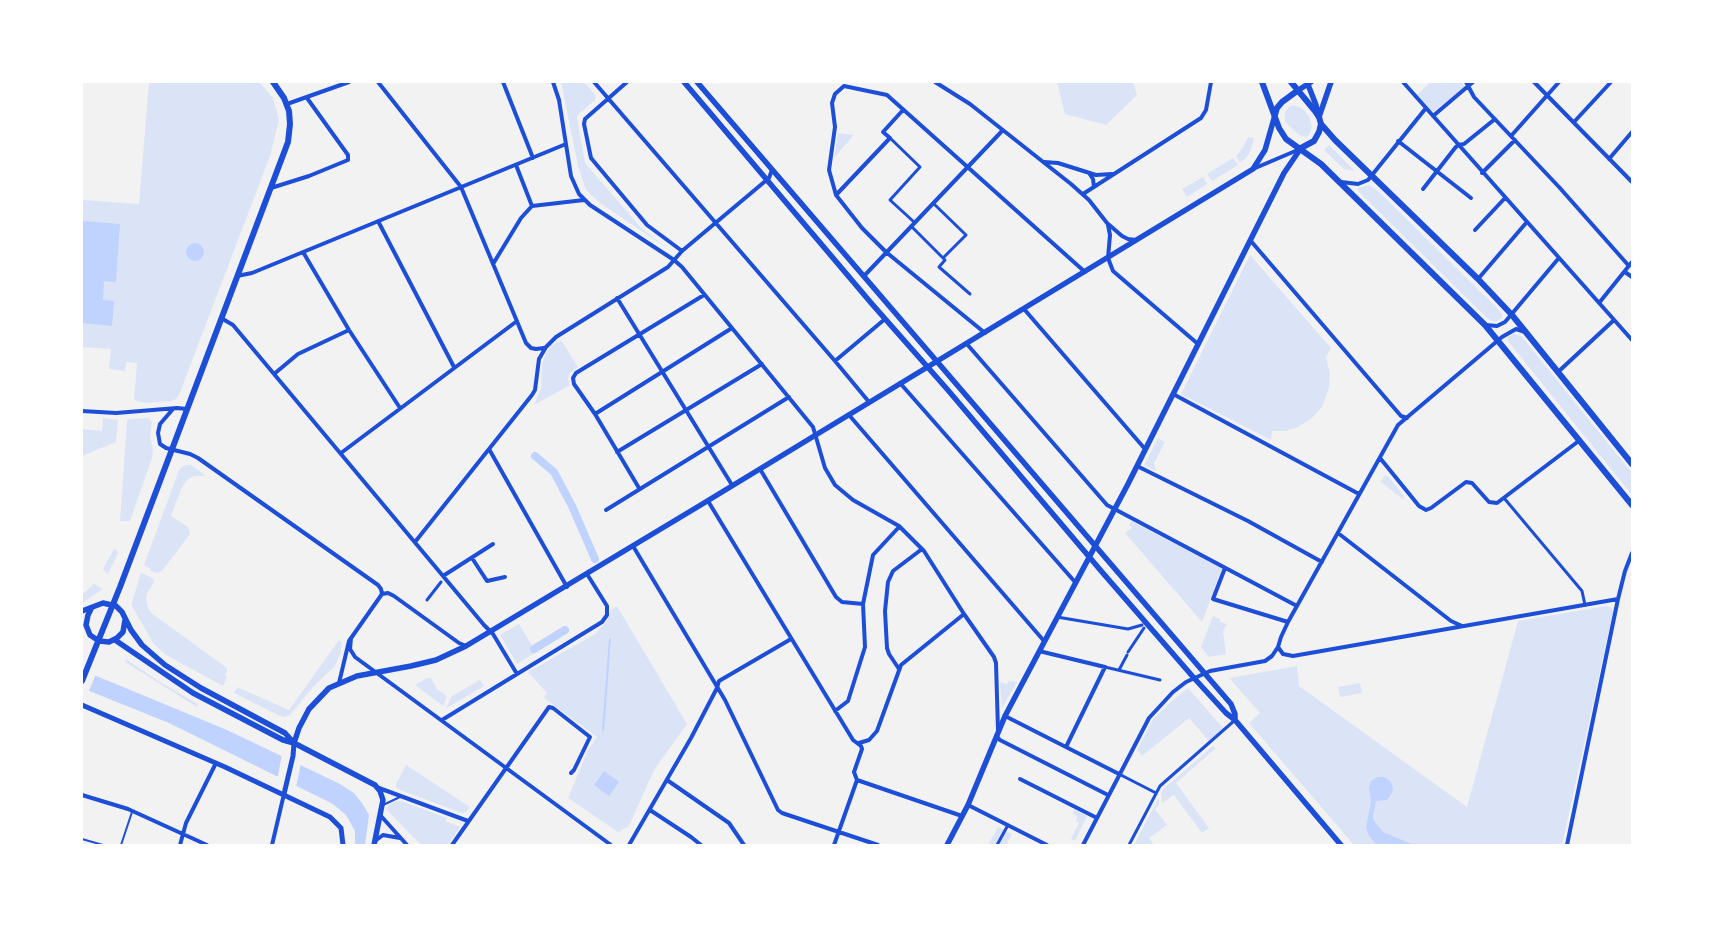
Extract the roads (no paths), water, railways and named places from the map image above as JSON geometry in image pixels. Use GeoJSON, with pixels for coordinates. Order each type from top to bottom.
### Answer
{"type":"FeatureCollection","features":[{"type":"Feature","properties":{"kind":"main road"},"geometry":{"type":"LineString","coordinates":[[82,682],[99,641],[271,188],[290,133],[290,118],[287,104],[280,90],[273,82]]}},
{"type":"Feature","properties":{"kind":"main road"},"geometry":{"type":"LineString","coordinates":[[684,82],[1089,557],[1194,678],[1226,713],[1235,720],[1341,845]]}},
{"type":"Feature","properties":{"kind":"main road"},"geometry":{"type":"LineString","coordinates":[[696,82],[1231,704],[1235,714],[1235,720]]}},
{"type":"Feature","properties":{"kind":"main road"},"geometry":{"type":"LineString","coordinates":[[1262,82],[1281,132],[1290,142],[1318,161],[1341,182],[1485,325],[1632,505]]}},
{"type":"Feature","properties":{"kind":"main road"},"geometry":{"type":"LineString","coordinates":[[1291,82],[1319,117]]}},
{"type":"Feature","properties":{"kind":"main road"},"geometry":{"type":"LineString","coordinates":[[1319,117],[1331,82]]}},
{"type":"Feature","properties":{"kind":"main road"},"geometry":{"type":"LineString","coordinates":[[294,743],[299,728],[309,709],[322,693],[339,682],[357,676],[426,663],[466,646],[567,587],[1253,169],[1264,150],[1277,108],[1282,102],[1309,83],[1321,124],[1320,132],[1314,141],[1300,148],[1284,174],[1137,466],[1005,716],[968,805],[947,845]]}},
{"type":"Feature","properties":{"kind":"main road"},"geometry":{"type":"LineString","coordinates":[[1321,124],[1371,176],[1478,279],[1512,315],[1632,464]]}},
{"type":"Feature","properties":{"kind":"main road"},"geometry":{"type":"LineString","coordinates":[[82,611],[92,609],[103,603],[113,604],[122,612],[125,620],[142,645],[165,666],[201,688],[285,733],[294,743]]}},
{"type":"Feature","properties":{"kind":"main road"},"geometry":{"type":"LineString","coordinates":[[92,609],[88,615],[86,625],[90,635],[99,641],[108,642],[115,640],[123,632],[125,620]]}},
{"type":"Feature","properties":{"kind":"main road"},"geometry":{"type":"LineString","coordinates":[[115,640],[193,693],[283,740],[294,743],[372,783],[378,788],[382,797],[381,816],[375,843]]}},
{"type":"Feature","properties":{"kind":"street"},"geometry":{"type":"LineString","coordinates":[[287,104],[348,82]]}},
{"type":"Feature","properties":{"kind":"street"},"geometry":{"type":"LineString","coordinates":[[378,82],[461,187],[526,343],[531,348],[536,350],[546,347]]}},
{"type":"Feature","properties":{"kind":"street"},"geometry":{"type":"LineString","coordinates":[[503,82],[533,158]]}},
{"type":"Feature","properties":{"kind":"street"},"geometry":{"type":"LineString","coordinates":[[553,82],[559,100],[571,176],[576,190],[584,200],[674,260],[682,267],[813,427],[826,468],[836,487],[853,500],[900,527],[922,549],[995,660],[997,733],[1001,741],[1108,795]]}},
{"type":"Feature","properties":{"kind":"street"},"geometry":{"type":"LineString","coordinates":[[594,82],[869,402]]}},
{"type":"Feature","properties":{"kind":"street"},"geometry":{"type":"LineString","coordinates":[[626,82],[586,118],[584,122],[591,160],[647,225],[682,250]]}},
{"type":"Feature","properties":{"kind":"street"},"geometry":{"type":"LineString","coordinates":[[935,82],[970,104],[1083,194],[1107,223],[1122,236],[1128,239],[1136,240]]}},
{"type":"Feature","properties":{"kind":"street"},"geometry":{"type":"LineString","coordinates":[[1083,194],[1201,118],[1206,110],[1211,82]]}},
{"type":"Feature","properties":{"kind":"street"},"geometry":{"type":"LineString","coordinates":[[1403,82],[1526,223],[1632,340]]}},
{"type":"Feature","properties":{"kind":"street"},"geometry":{"type":"LineString","coordinates":[[1432,116],[1467,84],[1473,82]]}},
{"type":"Feature","properties":{"kind":"street"},"geometry":{"type":"LineString","coordinates":[[1534,82],[1632,182]]}},
{"type":"Feature","properties":{"kind":"street"},"geometry":{"type":"LineString","coordinates":[[1511,136],[1559,82]]}},
{"type":"Feature","properties":{"kind":"street"},"geometry":{"type":"LineString","coordinates":[[1574,122],[1611,82]]}},
{"type":"Feature","properties":{"kind":"street"},"geometry":{"type":"LineString","coordinates":[[1467,84],[1472,95],[1631,264],[1598,303]]}},
{"type":"Feature","properties":{"kind":"street"},"geometry":{"type":"LineString","coordinates":[[985,332],[886,252],[862,228],[836,194],[829,170],[835,127],[832,103],[837,91],[846,85],[885,94],[1085,272]]}},
{"type":"Feature","properties":{"kind":"street"},"geometry":{"type":"LineString","coordinates":[[271,188],[308,176],[348,160],[348,155],[307,98]]}},
{"type":"Feature","properties":{"kind":"street"},"geometry":{"type":"LineString","coordinates":[[1341,182],[1361,184],[1371,176],[1426,108]]}},
{"type":"Feature","properties":{"kind":"street"},"geometry":{"type":"LineString","coordinates":[[903,110],[883,132],[920,167],[890,200],[945,260],[940,267],[970,294]]}},
{"type":"Feature","properties":{"kind":"street"},"geometry":{"type":"LineString","coordinates":[[1423,189],[1458,145],[1464,144],[1495,119]]}},
{"type":"Feature","properties":{"kind":"street"},"geometry":{"type":"LineString","coordinates":[[864,276],[1003,130]]}},
{"type":"Feature","properties":{"kind":"street"},"geometry":{"type":"LineString","coordinates":[[1609,158],[1632,132]]}},
{"type":"Feature","properties":{"kind":"street"},"geometry":{"type":"LineString","coordinates":[[836,194],[890,138]]}},
{"type":"Feature","properties":{"kind":"street"},"geometry":{"type":"LineString","coordinates":[[1482,172],[1515,140]]}},
{"type":"Feature","properties":{"kind":"street"},"geometry":{"type":"LineString","coordinates":[[1398,141],[1471,198]]}},
{"type":"Feature","properties":{"kind":"street"},"geometry":{"type":"LineString","coordinates":[[237,276],[252,273],[566,144]]}},
{"type":"Feature","properties":{"kind":"street"},"geometry":{"type":"LineString","coordinates":[[1253,169],[1300,148]]}},
{"type":"Feature","properties":{"kind":"street"},"geometry":{"type":"LineString","coordinates":[[1044,162],[1058,163],[1088,173],[1101,175],[1116,172]]}},
{"type":"Feature","properties":{"kind":"street"},"geometry":{"type":"LineString","coordinates":[[516,165],[532,206]]}},
{"type":"Feature","properties":{"kind":"street"},"geometry":{"type":"LineString","coordinates":[[415,542],[532,395],[535,390],[539,359],[546,347],[556,337],[668,267],[682,250],[767,180],[772,170]]}},
{"type":"Feature","properties":{"kind":"street"},"geometry":{"type":"LineString","coordinates":[[1088,173],[1093,179],[1094,186]]}},
{"type":"Feature","properties":{"kind":"street"},"geometry":{"type":"LineString","coordinates":[[1476,230],[1505,198]]}},
{"type":"Feature","properties":{"kind":"street"},"geometry":{"type":"LineString","coordinates":[[493,264],[521,218],[532,206],[584,200]]}},
{"type":"Feature","properties":{"kind":"street"},"geometry":{"type":"LineString","coordinates":[[933,203],[966,235],[942,258]]}},
{"type":"Feature","properties":{"kind":"street"},"geometry":{"type":"LineString","coordinates":[[378,221],[454,367]]}},
{"type":"Feature","properties":{"kind":"street"},"geometry":{"type":"LineString","coordinates":[[1107,223],[1110,239],[1108,258],[1116,275],[1198,344]]}},
{"type":"Feature","properties":{"kind":"street"},"geometry":{"type":"LineString","coordinates":[[1478,279],[1526,223]]}},
{"type":"Feature","properties":{"kind":"street"},"geometry":{"type":"LineString","coordinates":[[1250,240],[1402,418],[1408,418]]}},
{"type":"Feature","properties":{"kind":"street"},"geometry":{"type":"LineString","coordinates":[[303,252],[349,330],[400,408]]}},
{"type":"Feature","properties":{"kind":"street"},"geometry":{"type":"LineString","coordinates":[[1485,325],[1499,326],[1512,315],[1558,259]]}},
{"type":"Feature","properties":{"kind":"street"},"geometry":{"type":"LineString","coordinates":[[1625,272],[1632,278]]}},
{"type":"Feature","properties":{"kind":"street"},"geometry":{"type":"LineString","coordinates":[[639,488],[595,414],[574,384],[573,378],[576,373],[704,295]]}},
{"type":"Feature","properties":{"kind":"street"},"geometry":{"type":"LineString","coordinates":[[618,298],[639,336],[687,410],[732,486]]}},
{"type":"Feature","properties":{"kind":"street"},"geometry":{"type":"LineString","coordinates":[[1024,309],[1145,449]]}},
{"type":"Feature","properties":{"kind":"street"},"geometry":{"type":"LineString","coordinates":[[221,318],[233,326],[484,625],[491,631],[517,674]]}},
{"type":"Feature","properties":{"kind":"street"},"geometry":{"type":"LineString","coordinates":[[835,361],[885,319]]}},
{"type":"Feature","properties":{"kind":"street"},"geometry":{"type":"LineString","coordinates":[[1558,372],[1614,320]]}},
{"type":"Feature","properties":{"kind":"street"},"geometry":{"type":"LineString","coordinates":[[341,453],[517,321]]}},
{"type":"Feature","properties":{"kind":"street"},"geometry":{"type":"LineString","coordinates":[[595,414],[732,328]]}},
{"type":"Feature","properties":{"kind":"street"},"geometry":{"type":"LineString","coordinates":[[1083,845],[1119,774],[1155,710],[1176,689],[1194,678],[1213,670],[1264,661],[1270,658],[1278,647],[1288,622],[1398,425],[1498,340],[1516,329],[1525,332]]}},
{"type":"Feature","properties":{"kind":"street"},"geometry":{"type":"LineString","coordinates":[[274,374],[298,354],[349,330]]}},
{"type":"Feature","properties":{"kind":"street"},"geometry":{"type":"LineString","coordinates":[[966,344],[1106,504],[1297,606]]}},
{"type":"Feature","properties":{"kind":"street"},"geometry":{"type":"LineString","coordinates":[[618,452],[762,364]]}},
{"type":"Feature","properties":{"kind":"street"},"geometry":{"type":"LineString","coordinates":[[900,384],[1075,582]]}},
{"type":"Feature","properties":{"kind":"street"},"geometry":{"type":"LineString","coordinates":[[1173,394],[1359,494]]}},
{"type":"Feature","properties":{"kind":"street"},"geometry":{"type":"LineString","coordinates":[[606,510],[639,488],[789,397]]}},
{"type":"Feature","properties":{"kind":"street"},"geometry":{"type":"LineString","coordinates":[[173,409],[162,420],[158,433],[160,444],[171,450],[190,454],[198,458],[378,585],[382,594]]}},
{"type":"Feature","properties":{"kind":"street"},"geometry":{"type":"LineString","coordinates":[[82,411],[118,413],[187,409]]}},
{"type":"Feature","properties":{"kind":"street"},"geometry":{"type":"LineString","coordinates":[[849,415],[1044,641]]}},
{"type":"Feature","properties":{"kind":"street"},"geometry":{"type":"LineString","coordinates":[[1380,458],[1422,509],[1432,508],[1466,482],[1472,484],[1491,504],[1497,503],[1504,498],[1580,440]]}},
{"type":"Feature","properties":{"kind":"street"},"geometry":{"type":"LineString","coordinates":[[489,449],[567,587]]}},
{"type":"Feature","properties":{"kind":"street"},"geometry":{"type":"LineString","coordinates":[[1137,466],[1248,521],[1322,562]]}},
{"type":"Feature","properties":{"kind":"street"},"geometry":{"type":"LineString","coordinates":[[760,469],[838,600],[842,602],[863,604]]}},
{"type":"Feature","properties":{"kind":"street"},"geometry":{"type":"LineString","coordinates":[[1504,498],[1582,591],[1585,605]]}},
{"type":"Feature","properties":{"kind":"street"},"geometry":{"type":"LineString","coordinates":[[708,501],[853,740],[859,743],[862,749],[854,772],[857,780],[834,845]]}},
{"type":"Feature","properties":{"kind":"street"},"geometry":{"type":"LineString","coordinates":[[835,711],[848,701],[865,647],[863,604],[873,553],[900,527]]}},
{"type":"Feature","properties":{"kind":"street"},"geometry":{"type":"LineString","coordinates":[[1338,533],[1454,623],[1464,626]]}},
{"type":"Feature","properties":{"kind":"street"},"geometry":{"type":"LineString","coordinates":[[443,576],[493,544]]}},
{"type":"Feature","properties":{"kind":"street"},"geometry":{"type":"LineString","coordinates":[[633,546],[725,700],[778,810],[782,813],[878,845]]}},
{"type":"Feature","properties":{"kind":"street"},"geometry":{"type":"LineString","coordinates":[[899,668],[889,654],[887,648],[885,611],[888,582],[893,571],[922,549]]}},
{"type":"Feature","properties":{"kind":"street"},"geometry":{"type":"LineString","coordinates":[[1567,845],[1618,599],[1625,571],[1632,553]]}},
{"type":"Feature","properties":{"kind":"street"},"geometry":{"type":"LineString","coordinates":[[472,558],[487,581],[505,577]]}},
{"type":"Feature","properties":{"kind":"street"},"geometry":{"type":"LineString","coordinates":[[1225,568],[1213,599],[1288,622]]}},
{"type":"Feature","properties":{"kind":"street"},"geometry":{"type":"LineString","coordinates":[[442,720],[604,620],[607,615],[607,606],[588,574]]}},
{"type":"Feature","properties":{"kind":"street"},"geometry":{"type":"LineString","coordinates":[[427,600],[441,582]]}},
{"type":"Feature","properties":{"kind":"street"},"geometry":{"type":"LineString","coordinates":[[339,682],[346,647],[382,594],[388,593],[394,596],[459,643],[466,646]]}},
{"type":"Feature","properties":{"kind":"street"},"geometry":{"type":"LineString","coordinates":[[1278,647],[1283,654],[1293,656],[1618,599]]}},
{"type":"Feature","properties":{"kind":"street"},"geometry":{"type":"LineString","coordinates":[[859,743],[867,741],[877,731],[901,665],[964,614]]}},
{"type":"Feature","properties":{"kind":"street"},"geometry":{"type":"LineString","coordinates":[[1442,630],[1447,624],[1445,616]]}},
{"type":"Feature","properties":{"kind":"street"},"geometry":{"type":"LineString","coordinates":[[1057,617],[1128,629],[1143,627],[1119,670]]}},
{"type":"Feature","properties":{"kind":"street"},"geometry":{"type":"LineString","coordinates":[[351,638],[351,652],[376,672],[611,845]]}},
{"type":"Feature","properties":{"kind":"street"},"geometry":{"type":"LineString","coordinates":[[630,845],[721,680],[791,639]]}},
{"type":"Feature","properties":{"kind":"street"},"geometry":{"type":"LineString","coordinates":[[1039,651],[1160,680]]}},
{"type":"Feature","properties":{"kind":"street"},"geometry":{"type":"LineString","coordinates":[[1066,747],[1105,667]]}},
{"type":"Feature","properties":{"kind":"street"},"geometry":{"type":"LineString","coordinates":[[82,705],[216,763],[334,819],[341,828],[343,845]]}},
{"type":"Feature","properties":{"kind":"street"},"geometry":{"type":"LineString","coordinates":[[452,845],[547,709],[550,707],[590,737],[574,770],[571,773]]}},
{"type":"Feature","properties":{"kind":"street"},"geometry":{"type":"LineString","coordinates":[[1005,716],[1156,793]]}},
{"type":"Feature","properties":{"kind":"street"},"geometry":{"type":"LineString","coordinates":[[1129,845],[1160,786],[1235,720]]}},
{"type":"Feature","properties":{"kind":"street"},"geometry":{"type":"LineString","coordinates":[[272,845],[293,756],[294,743]]}},
{"type":"Feature","properties":{"kind":"street"},"geometry":{"type":"LineString","coordinates":[[180,845],[186,823],[216,763]]}},
{"type":"Feature","properties":{"kind":"street"},"geometry":{"type":"LineString","coordinates":[[1020,779],[1097,818]]}},
{"type":"Feature","properties":{"kind":"street"},"geometry":{"type":"LineString","coordinates":[[667,780],[728,822],[744,845]]}},
{"type":"Feature","properties":{"kind":"street"},"geometry":{"type":"LineString","coordinates":[[857,780],[962,816]]}},
{"type":"Feature","properties":{"kind":"street"},"geometry":{"type":"LineString","coordinates":[[378,788],[468,821]]}},
{"type":"Feature","properties":{"kind":"street"},"geometry":{"type":"LineString","coordinates":[[82,795],[133,811],[207,845]]}},
{"type":"Feature","properties":{"kind":"street"},"geometry":{"type":"LineString","coordinates":[[968,805],[1047,845]]}},
{"type":"Feature","properties":{"kind":"street"},"geometry":{"type":"LineString","coordinates":[[650,810],[701,845]]}},
{"type":"Feature","properties":{"kind":"street"},"geometry":{"type":"LineString","coordinates":[[381,816],[407,845]]}},
{"type":"Feature","properties":{"kind":"street"},"geometry":{"type":"LineString","coordinates":[[997,845],[1008,825]]}},
{"type":"Feature","properties":{"kind":"street"},"geometry":{"type":"LineString","coordinates":[[375,843],[379,837],[387,835],[400,838]]}},
{"type":"Feature","properties":{"kind":"lane"},"geometry":{"type":"LineString","coordinates":[[382,806],[400,797]]}},
{"type":"Feature","properties":{"kind":"lane"},"geometry":{"type":"LineString","coordinates":[[121,845],[133,811]]}},
{"type":"Feature","properties":{"kind":"lane"},"geometry":{"type":"LineString","coordinates":[[82,839],[103,845]]}},
{"type":"Feature","properties":{"kind":"water"},"geometry":{"type":"Polygon","coordinates":[[[82,221],[120,224],[116,282],[104,281],[103,300],[114,301],[112,326],[82,323],[82,221]]]}},
{"type":"Feature","properties":{"kind":"water"},"geometry":{"type":"Polygon","coordinates":[[[195,243],[201,246],[204,252],[201,258],[195,261],[189,258],[186,252],[189,246],[195,243]]]}},
{"type":"Feature","properties":{"kind":"water"},"geometry":{"type":"Polygon","coordinates":[[[609,638],[611,639],[604,732],[602,730],[609,638]]]}},
{"type":"Feature","properties":{"kind":"water"},"geometry":{"type":"Polygon","coordinates":[[[82,670],[227,730],[338,783],[354,793],[369,815],[365,845],[355,845],[355,831],[346,815],[333,804],[169,723],[82,688],[82,670]]]}},
{"type":"Feature","properties":{"kind":"water"},"geometry":{"type":"Polygon","coordinates":[[[604,771],[619,782],[609,796],[594,785],[604,771]]]}},
{"type":"Feature","properties":{"kind":"water"},"geometry":{"type":"Polygon","coordinates":[[[1378,777],[1384,777],[1390,781],[1393,790],[1387,800],[1376,801],[1373,816],[1374,821],[1383,832],[1414,845],[1377,845],[1369,836],[1366,827],[1371,802],[1369,788],[1371,781],[1378,777]]]}},
{"type":"Feature","properties":{"kind":"waterway"},"geometry":{"type":"LineString","coordinates":[[535,456],[554,472],[572,506],[595,559]]}},
{"type":"Feature","properties":{"kind":"waterway"},"geometry":{"type":"LineString","coordinates":[[534,649],[565,630]]}}]}
